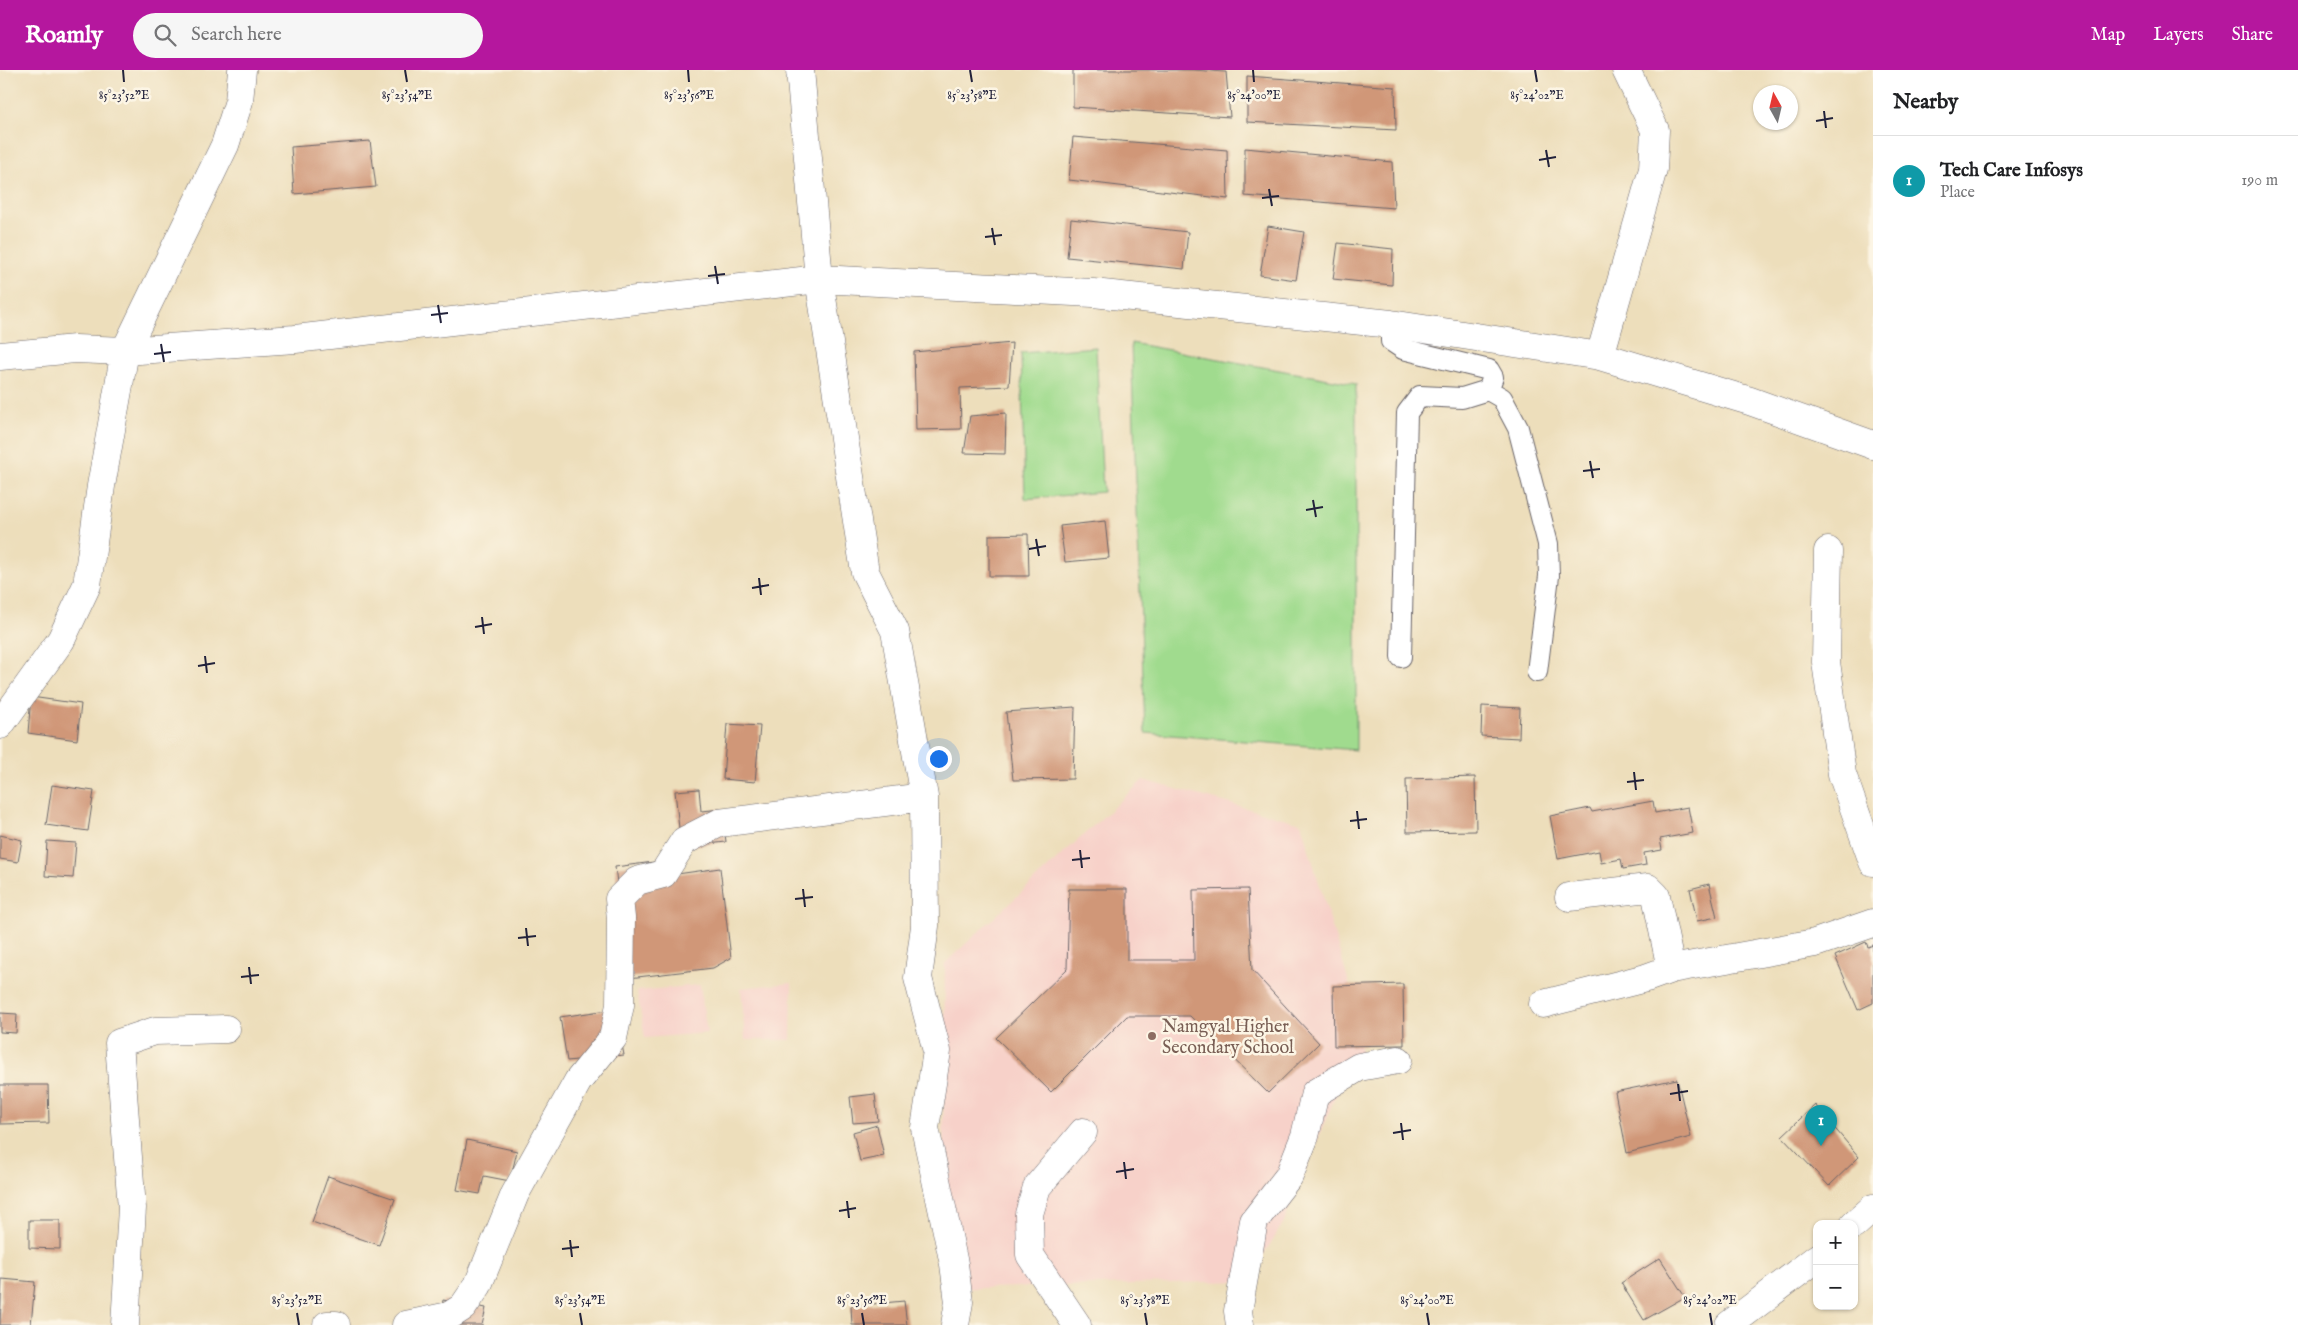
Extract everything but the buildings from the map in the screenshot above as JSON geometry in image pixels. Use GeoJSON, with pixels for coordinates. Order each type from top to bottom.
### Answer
{"type":"FeatureCollection","features":[{"type":"Feature","properties":{"kind":"street"},"geometry":{"type":"LineString","coordinates":[[0,725],[61,640],[87,585],[101,486],[125,351],[225,145],[240,101],[242,70]]}},
{"type":"Feature","properties":{"kind":"street"},"geometry":{"type":"LineString","coordinates":[[800,70],[819,279],[865,572],[895,631],[924,797],[925,926],[918,978],[937,1051],[925,1128],[954,1264],[959,1302],[955,1325]]}},
{"type":"Feature","properties":{"kind":"street"},"geometry":{"type":"LineString","coordinates":[[1600,356],[1653,169],[1655,130],[1626,70]]}},
{"type":"Feature","properties":{"kind":"street"},"geometry":{"type":"LineString","coordinates":[[0,356],[74,349],[125,351],[295,339],[819,279],[1093,293],[1391,324],[1600,356],[1750,401],[1873,445]]}},
{"type":"Feature","properties":{"kind":"street"},"geometry":{"type":"LineString","coordinates":[[1828,551],[1826,662],[1842,774],[1873,862]]}},
{"type":"Feature","properties":{"kind":"street"},"geometry":{"type":"LineString","coordinates":[[406,1325],[449,1316],[463,1307],[478,1285],[515,1194],[568,1098],[578,1081],[613,1038],[620,1005],[621,918],[619,899],[637,881],[663,874],[684,841],[719,823],[924,797]]}},
{"type":"Feature","properties":{"kind":"street"},"geometry":{"type":"LineString","coordinates":[[1569,897],[1648,888],[1656,896],[1670,969]]}},
{"type":"Feature","properties":{"kind":"street"},"geometry":{"type":"LineString","coordinates":[[1543,1004],[1646,978],[1670,969],[1815,943],[1873,923]]}},
{"type":"Feature","properties":{"kind":"street"},"geometry":{"type":"LineString","coordinates":[[125,1325],[132,1208],[119,1043],[155,1031],[226,1029]]}},
{"type":"Feature","properties":{"kind":"street"},"geometry":{"type":"LineString","coordinates":[[1240,1325],[1238,1311],[1254,1222],[1289,1176],[1305,1136],[1315,1093],[1359,1067],[1398,1060]]}},
{"type":"Feature","properties":{"kind":"street"},"geometry":{"type":"LineString","coordinates":[[1077,1325],[1030,1255],[1029,1214],[1037,1187],[1083,1132]]}},
{"type":"Feature","properties":{"kind":"street"},"geometry":{"type":"LineString","coordinates":[[1858,1221],[1873,1208]]}},
{"type":"Feature","properties":{"kind":"street"},"geometry":{"type":"LineString","coordinates":[[1729,1325],[1813,1261]]}},
{"type":"Feature","properties":{"kind":"street"},"geometry":{"type":"LineString","coordinates":[[327,1325],[336,1325]]}},
{"type":"Feature","properties":{"kind":"lane"},"geometry":{"type":"LineString","coordinates":[[1391,324],[1392,341],[1403,350],[1489,370],[1493,377],[1488,390]]}},
{"type":"Feature","properties":{"kind":"lane"},"geometry":{"type":"LineString","coordinates":[[1401,657],[1407,413],[1420,396],[1462,398],[1488,390],[1502,398],[1518,428],[1548,544],[1549,576],[1537,672]]}},
{"type":"Feature","properties":{"kind":"shaded area","name":"Namgyal Higher Secondary School"},"geometry":{"type":"Polygon","coordinates":[[[1143,780],[1301,823],[1357,1010],[1361,1062],[1335,1097],[1284,1222],[1247,1281],[947,1289],[943,1159],[945,963],[1143,780]]]}},
{"type":"Feature","properties":{"kind":"shaded area"},"geometry":{"type":"Polygon","coordinates":[[[792,983],[791,1040],[745,1040],[741,988],[792,983]]]}},
{"type":"Feature","properties":{"kind":"shaded area"},"geometry":{"type":"Polygon","coordinates":[[[700,985],[707,1033],[645,1038],[637,991],[700,985]]]}},
{"type":"Feature","properties":{"kind":"green space"},"geometry":{"type":"Polygon","coordinates":[[[1131,343],[1356,384],[1356,750],[1145,733],[1131,343]]]}},
{"type":"Feature","properties":{"kind":"green space"},"geometry":{"type":"Polygon","coordinates":[[[1096,347],[1103,492],[1025,499],[1021,353],[1096,347]]]}},
{"type":"Feature","properties":{"kind":"place","name":"Namgyal Higher Secondary School"},"geometry":{"type":"Point","coordinates":[1152,1036]}},
{"type":"Feature","properties":{"kind":"place","name":"Tech Care Infosys"},"geometry":{"type":"Point","coordinates":[1821,1146]}}]}
